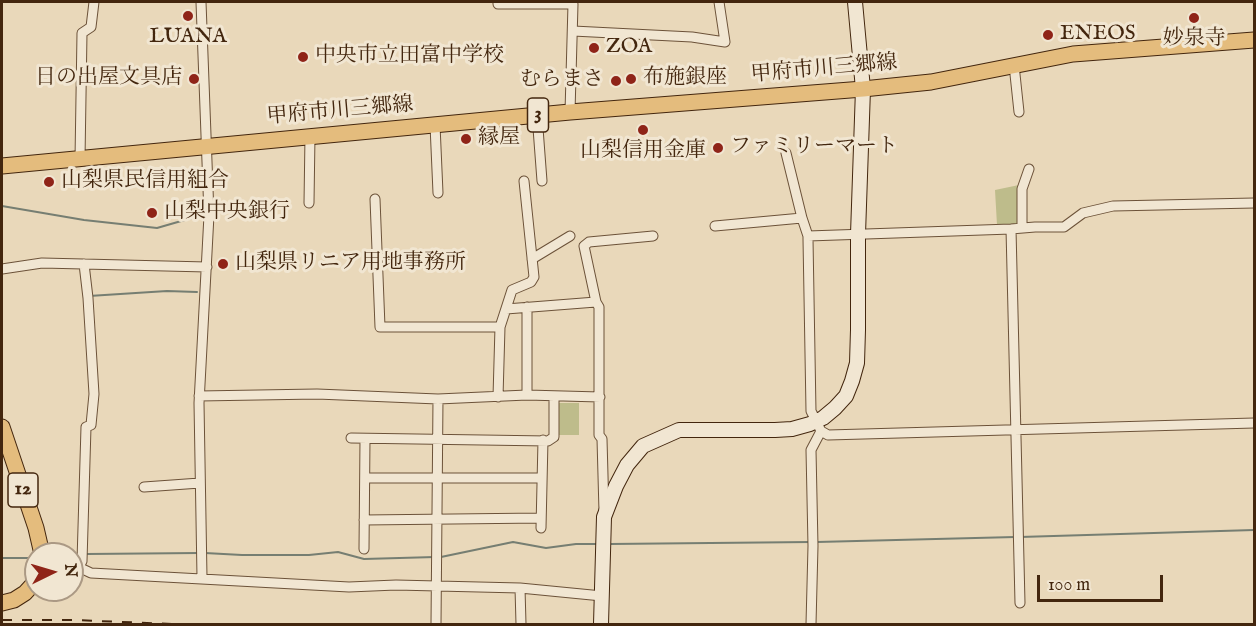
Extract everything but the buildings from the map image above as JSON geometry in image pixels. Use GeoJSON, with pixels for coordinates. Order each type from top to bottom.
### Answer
{"type":"FeatureCollection","features":[{"type":"Feature","properties":{"kind":"main road","name":"甲府市川三郷線"},"geometry":{"type":"LineString","coordinates":[[2,166],[570,112],[863,90],[931,82],[1082,53],[1254,40]]}},
{"type":"Feature","properties":{"kind":"main road","name":"12"},"geometry":{"type":"LineString","coordinates":[[2,427],[39,542]]}},
{"type":"Feature","properties":{"kind":"main road"},"geometry":{"type":"LineString","coordinates":[[2,603],[14,600],[24,594]]}},
{"type":"Feature","properties":{"kind":"street"},"geometry":{"type":"LineString","coordinates":[[80,159],[82,33],[91,27],[94,2]]}},
{"type":"Feature","properties":{"kind":"street"},"geometry":{"type":"LineString","coordinates":[[201,2],[209,215],[199,396],[201,577]]}},
{"type":"Feature","properties":{"kind":"street"},"geometry":{"type":"LineString","coordinates":[[498,2],[498,4],[573,4],[570,112]]}},
{"type":"Feature","properties":{"kind":"street"},"geometry":{"type":"LineString","coordinates":[[573,31],[692,37],[724,42],[719,2]]}},
{"type":"Feature","properties":{"kind":"street"},"geometry":{"type":"LineString","coordinates":[[811,624],[813,541],[810,450],[823,418],[846,396],[857,363],[858,234],[863,90],[855,2]]}},
{"type":"Feature","properties":{"kind":"street"},"geometry":{"type":"LineString","coordinates":[[1014,65],[1019,112]]}},
{"type":"Feature","properties":{"kind":"street"},"geometry":{"type":"LineString","coordinates":[[537,115],[542,181]]}},
{"type":"Feature","properties":{"kind":"street"},"geometry":{"type":"LineString","coordinates":[[435,125],[438,193]]}},
{"type":"Feature","properties":{"kind":"street"},"geometry":{"type":"LineString","coordinates":[[309,203],[310,136]]}},
{"type":"Feature","properties":{"kind":"street"},"geometry":{"type":"LineString","coordinates":[[786,153],[808,236],[811,411],[818,426],[828,435],[1254,423]]}},
{"type":"Feature","properties":{"kind":"street"},"geometry":{"type":"LineString","coordinates":[[1022,228],[1022,189],[1029,169]]}},
{"type":"Feature","properties":{"kind":"street"},"geometry":{"type":"LineString","coordinates":[[498,397],[500,327],[512,290],[531,282],[534,278],[524,181]]}},
{"type":"Feature","properties":{"kind":"street"},"geometry":{"type":"LineString","coordinates":[[375,199],[380,327],[500,327]]}},
{"type":"Feature","properties":{"kind":"street"},"geometry":{"type":"LineString","coordinates":[[808,236],[1064,227],[1083,213],[1113,206],[1254,203]]}},
{"type":"Feature","properties":{"kind":"street"},"geometry":{"type":"LineString","coordinates":[[716,226],[802,218]]}},
{"type":"Feature","properties":{"kind":"street"},"geometry":{"type":"LineString","coordinates":[[1011,229],[1020,603]]}},
{"type":"Feature","properties":{"kind":"street"},"geometry":{"type":"LineString","coordinates":[[532,259],[570,236]]}},
{"type":"Feature","properties":{"kind":"street"},"geometry":{"type":"LineString","coordinates":[[601,624],[604,517],[599,307],[584,246],[589,242],[653,236]]}},
{"type":"Feature","properties":{"kind":"street"},"geometry":{"type":"LineString","coordinates":[[2,269],[42,263],[207,267]]}},
{"type":"Feature","properties":{"kind":"street"},"geometry":{"type":"LineString","coordinates":[[83,542],[86,427],[91,425],[94,394],[84,264]]}},
{"type":"Feature","properties":{"kind":"street"},"geometry":{"type":"LineString","coordinates":[[506,309],[596,302]]}},
{"type":"Feature","properties":{"kind":"street"},"geometry":{"type":"LineString","coordinates":[[527,307],[527,395]]}},
{"type":"Feature","properties":{"kind":"street"},"geometry":{"type":"LineString","coordinates":[[199,396],[317,394],[438,399],[527,395],[600,397]]}},
{"type":"Feature","properties":{"kind":"street"},"geometry":{"type":"LineString","coordinates":[[351,438],[548,441],[554,437],[554,396]]}},
{"type":"Feature","properties":{"kind":"street"},"geometry":{"type":"LineString","coordinates":[[436,624],[438,399]]}},
{"type":"Feature","properties":{"kind":"street"},"geometry":{"type":"LineString","coordinates":[[604,517],[627,465],[643,446],[666,435],[679,430],[792,429],[818,426]]}},
{"type":"Feature","properties":{"kind":"street"},"geometry":{"type":"LineString","coordinates":[[364,549],[365,439]]}},
{"type":"Feature","properties":{"kind":"street"},"geometry":{"type":"LineString","coordinates":[[364,520],[541,523],[543,441]]}},
{"type":"Feature","properties":{"kind":"street"},"geometry":{"type":"LineString","coordinates":[[365,478],[542,478]]}},
{"type":"Feature","properties":{"kind":"street"},"geometry":{"type":"LineString","coordinates":[[144,487],[200,483]]}},
{"type":"Feature","properties":{"kind":"street"},"geometry":{"type":"LineString","coordinates":[[84,570],[91,573],[201,577],[349,587],[396,585],[520,588],[602,596]]}},
{"type":"Feature","properties":{"kind":"street"},"geometry":{"type":"LineString","coordinates":[[520,588],[521,624]]}},
{"type":"Feature","properties":{"kind":"shaded area"},"geometry":{"type":"Polygon","coordinates":[[[1019,185],[1017,224],[997,225],[995,190],[1019,185]]]}},
{"type":"Feature","properties":{"kind":"shaded area"},"geometry":{"type":"Polygon","coordinates":[[[557,403],[579,403],[579,435],[557,435],[557,403]]]}},
{"type":"Feature","properties":{"kind":"waterway"},"geometry":{"type":"LineString","coordinates":[[2,206],[84,220],[157,228],[202,215]]}},
{"type":"Feature","properties":{"kind":"waterway"},"geometry":{"type":"LineString","coordinates":[[89,296],[167,291],[197,292]]}},
{"type":"Feature","properties":{"kind":"waterway"},"geometry":{"type":"LineString","coordinates":[[1020,537],[1254,530]]}},
{"type":"Feature","properties":{"kind":"waterway"},"geometry":{"type":"LineString","coordinates":[[817,542],[1015,537]]}},
{"type":"Feature","properties":{"kind":"waterway"},"geometry":{"type":"LineString","coordinates":[[441,557],[513,542],[546,548],[598,544]]}},
{"type":"Feature","properties":{"kind":"waterway"},"geometry":{"type":"LineString","coordinates":[[610,544],[811,542]]}},
{"type":"Feature","properties":{"kind":"waterway"},"geometry":{"type":"LineString","coordinates":[[205,553],[309,555],[338,552],[364,559],[435,557]]}},
{"type":"Feature","properties":{"kind":"waterway"},"geometry":{"type":"LineString","coordinates":[[87,554],[199,553]]}},
{"type":"Feature","properties":{"kind":"waterway"},"geometry":{"type":"LineString","coordinates":[[2,558],[24,558]]}},
{"type":"Feature","properties":{"kind":"railway"},"geometry":{"type":"LineString","coordinates":[[2,620],[173,624]]}},
{"type":"Feature","properties":{"kind":"place","name":"LUANA"},"geometry":{"type":"Point","coordinates":[188,16]}},
{"type":"Feature","properties":{"kind":"place","name":"妙泉寺"},"geometry":{"type":"Point","coordinates":[1194,18]}},
{"type":"Feature","properties":{"kind":"place","name":"ENEOS"},"geometry":{"type":"Point","coordinates":[1048,35]}},
{"type":"Feature","properties":{"kind":"place","name":"ZOA"},"geometry":{"type":"Point","coordinates":[594,48]}},
{"type":"Feature","properties":{"kind":"place","name":"中央市立田富中学校"},"geometry":{"type":"Point","coordinates":[303,57]}},
{"type":"Feature","properties":{"kind":"place","name":"日の出屋文具店"},"geometry":{"type":"Point","coordinates":[194,79]}},
{"type":"Feature","properties":{"kind":"place","name":"布施銀座"},"geometry":{"type":"Point","coordinates":[631,79]}},
{"type":"Feature","properties":{"kind":"place","name":"むらまさ"},"geometry":{"type":"Point","coordinates":[616,81]}},
{"type":"Feature","properties":{"kind":"place","name":"山梨信用金庫"},"geometry":{"type":"Point","coordinates":[643,130]}},
{"type":"Feature","properties":{"kind":"place","name":"縁屋"},"geometry":{"type":"Point","coordinates":[466,139]}},
{"type":"Feature","properties":{"kind":"place","name":"ファミリーマート"},"geometry":{"type":"Point","coordinates":[718,148]}},
{"type":"Feature","properties":{"kind":"place","name":"山梨県民信用組合"},"geometry":{"type":"Point","coordinates":[49,182]}},
{"type":"Feature","properties":{"kind":"place","name":"山梨中央銀行"},"geometry":{"type":"Point","coordinates":[152,213]}},
{"type":"Feature","properties":{"kind":"place","name":"山梨県リニア用地事務所"},"geometry":{"type":"Point","coordinates":[223,264]}}]}
